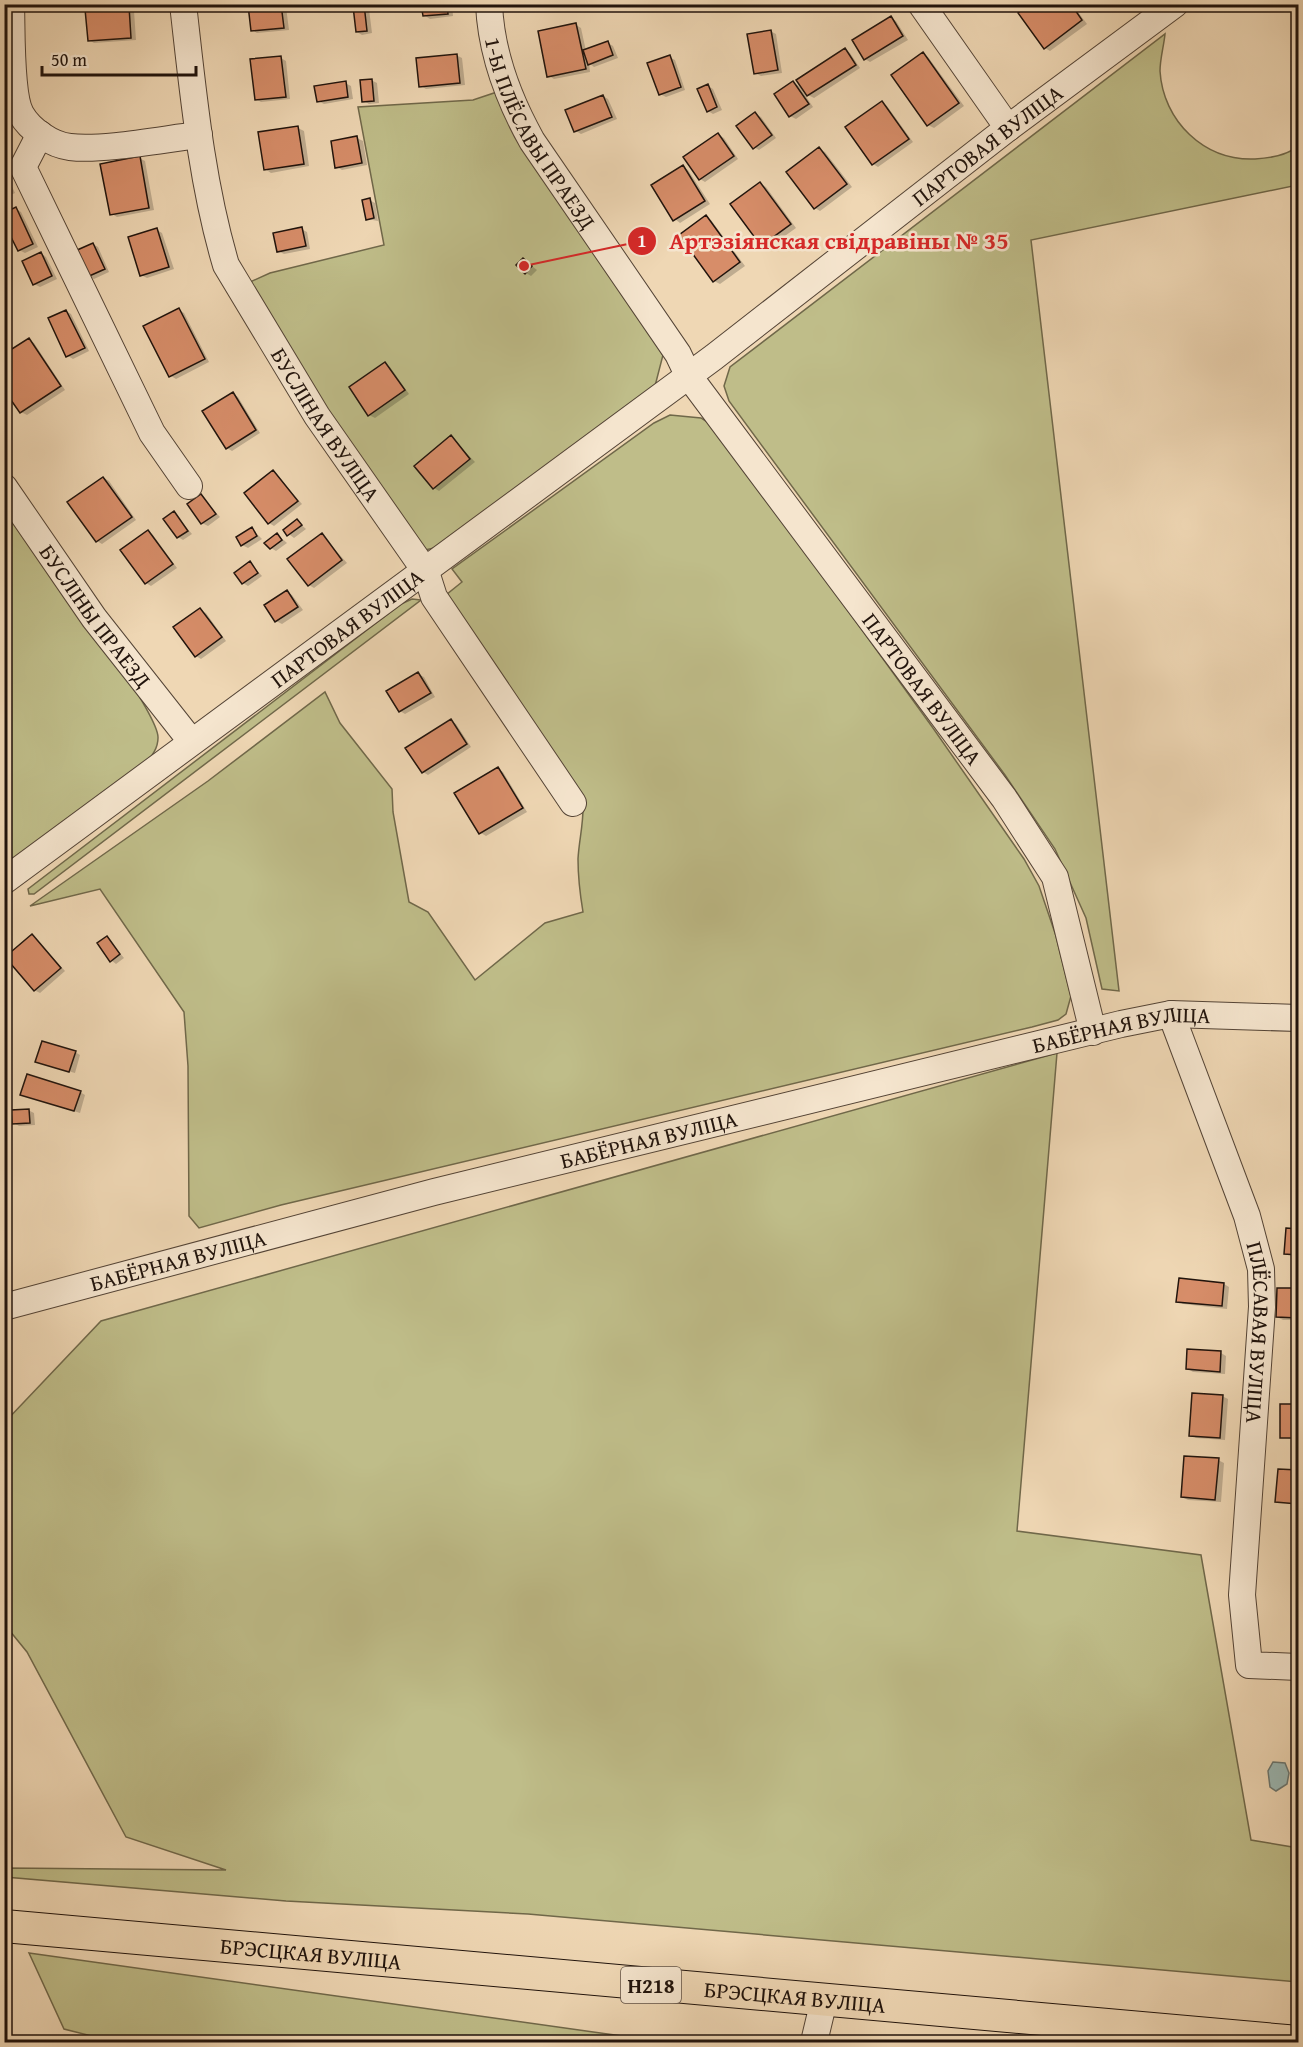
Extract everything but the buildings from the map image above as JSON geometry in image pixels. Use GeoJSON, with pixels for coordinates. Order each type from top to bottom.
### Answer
{"type":"FeatureCollection","features":[{"type":"Feature","properties":{"kind":"main road","name":"БРЭСЦКАЯ ВУЛІЦА"},"geometry":{"type":"LineString","coordinates":[[4,1926],[1299,2042]]}},
{"type":"Feature","properties":{"kind":"street"},"geometry":{"type":"LineString","coordinates":[[11,4],[14,86],[12,109],[40,134],[69,147],[199,135]]}},
{"type":"Feature","properties":{"kind":"street","name":"БУСЛІНАЯ ВУЛІЦА"},"geometry":{"type":"LineString","coordinates":[[183,4],[199,135],[226,265],[317,416],[426,572],[434,597],[573,802]]}},
{"type":"Feature","properties":{"kind":"street","name":"1-Ы ПЛЁСАВЫ ПРАЕЗД"},"geometry":{"type":"LineString","coordinates":[[489,4],[502,75],[516,113],[532,141],[678,354],[688,375]]}},
{"type":"Feature","properties":{"kind":"street"},"geometry":{"type":"LineString","coordinates":[[921,4],[1008,128]]}},
{"type":"Feature","properties":{"kind":"street","name":"ПАРТОВАЯ ВУЛІЦА"},"geometry":{"type":"LineString","coordinates":[[4,881],[191,741],[426,572],[688,375],[1008,128],[1175,4]]}},
{"type":"Feature","properties":{"kind":"street"},"geometry":{"type":"LineString","coordinates":[[40,134],[23,167],[152,433],[189,486]]}},
{"type":"Feature","properties":{"kind":"street","name":"ПАРТОВАЯ ВУЛІЦА"},"geometry":{"type":"LineString","coordinates":[[688,375],[1004,798],[1055,877],[1093,1032]]}},
{"type":"Feature","properties":{"kind":"street","name":"БУСЛІНЫ ПРАЕЗД"},"geometry":{"type":"LineString","coordinates":[[4,487],[94,618],[191,741]]}},
{"type":"Feature","properties":{"kind":"street","name":"БАБЁРНАЯ ВУЛІЦА"},"geometry":{"type":"LineString","coordinates":[[4,1306],[434,1192],[1171,1014],[1299,1018]]}},
{"type":"Feature","properties":{"kind":"street","name":"ПЛЁСАВАЯ ВУЛІЦА"},"geometry":{"type":"LineString","coordinates":[[1171,1014],[1247,1216],[1261,1269],[1262,1307],[1242,1595],[1249,1665],[1299,1667]]}},
{"type":"Feature","properties":{"kind":"street"},"geometry":{"type":"LineString","coordinates":[[813,2043],[824,2000]]}},
{"type":"Feature","properties":{"kind":"shaded area"},"geometry":{"type":"Polygon","coordinates":[[[1165,34],[1160,71],[1169,106],[1178,121],[1203,145],[1236,158],[1272,157],[1289,152],[1298,146],[1298,185],[1031,240],[1119,991],[1102,989],[1086,918],[1055,849],[1005,775],[729,401],[724,386],[730,367],[1165,34]]]}},
{"type":"Feature","properties":{"kind":"shaded area"},"geometry":{"type":"Polygon","coordinates":[[[497,92],[663,355],[655,386],[434,548],[425,550],[317,403],[250,282],[270,273],[384,245],[358,107],[473,100],[497,92]]]}},
{"type":"Feature","properties":{"kind":"shaded area"},"geometry":{"type":"Polygon","coordinates":[[[670,415],[701,418],[716,428],[933,728],[1024,859],[1039,886],[1056,936],[1071,996],[1066,1014],[1058,1020],[1032,1027],[281,1205],[199,1228],[189,1216],[188,1066],[184,1012],[100,889],[30,906],[208,781],[325,692],[340,723],[392,789],[393,812],[409,902],[428,912],[475,980],[545,923],[583,912],[578,859],[583,802],[446,595],[462,582],[452,569],[654,423],[670,415]]]}},
{"type":"Feature","properties":{"kind":"shaded area"},"geometry":{"type":"Polygon","coordinates":[[[4,503],[116,661],[153,722],[158,738],[152,756],[144,766],[5,866],[4,503]]]}},
{"type":"Feature","properties":{"kind":"shaded area"},"geometry":{"type":"Polygon","coordinates":[[[412,599],[421,600],[34,894],[29,894],[28,889],[401,604],[412,599]]]}},
{"type":"Feature","properties":{"kind":"shaded area"},"geometry":{"type":"Polygon","coordinates":[[[1057,1053],[1017,1531],[1201,1555],[1251,1840],[1298,1848],[1298,1982],[528,1914],[286,1901],[5,1877],[5,1868],[226,1870],[126,1837],[27,1652],[5,1625],[5,1422],[101,1321],[1057,1053]]]}},
{"type":"Feature","properties":{"kind":"shaded area"},"geometry":{"type":"Polygon","coordinates":[[[29,1953],[629,2037],[631,2042],[115,2042],[64,2029],[29,1953]]]}},
{"type":"Feature","properties":{"kind":"water"},"geometry":{"type":"Polygon","coordinates":[[[1273,1762],[1285,1763],[1289,1773],[1287,1784],[1276,1791],[1270,1787],[1268,1771],[1273,1762]]]}},
{"type":"Feature","properties":{"kind":"place","name":"Артэзіянская свідравіны № 35"},"geometry":{"type":"Point","coordinates":[524,266]}}]}
